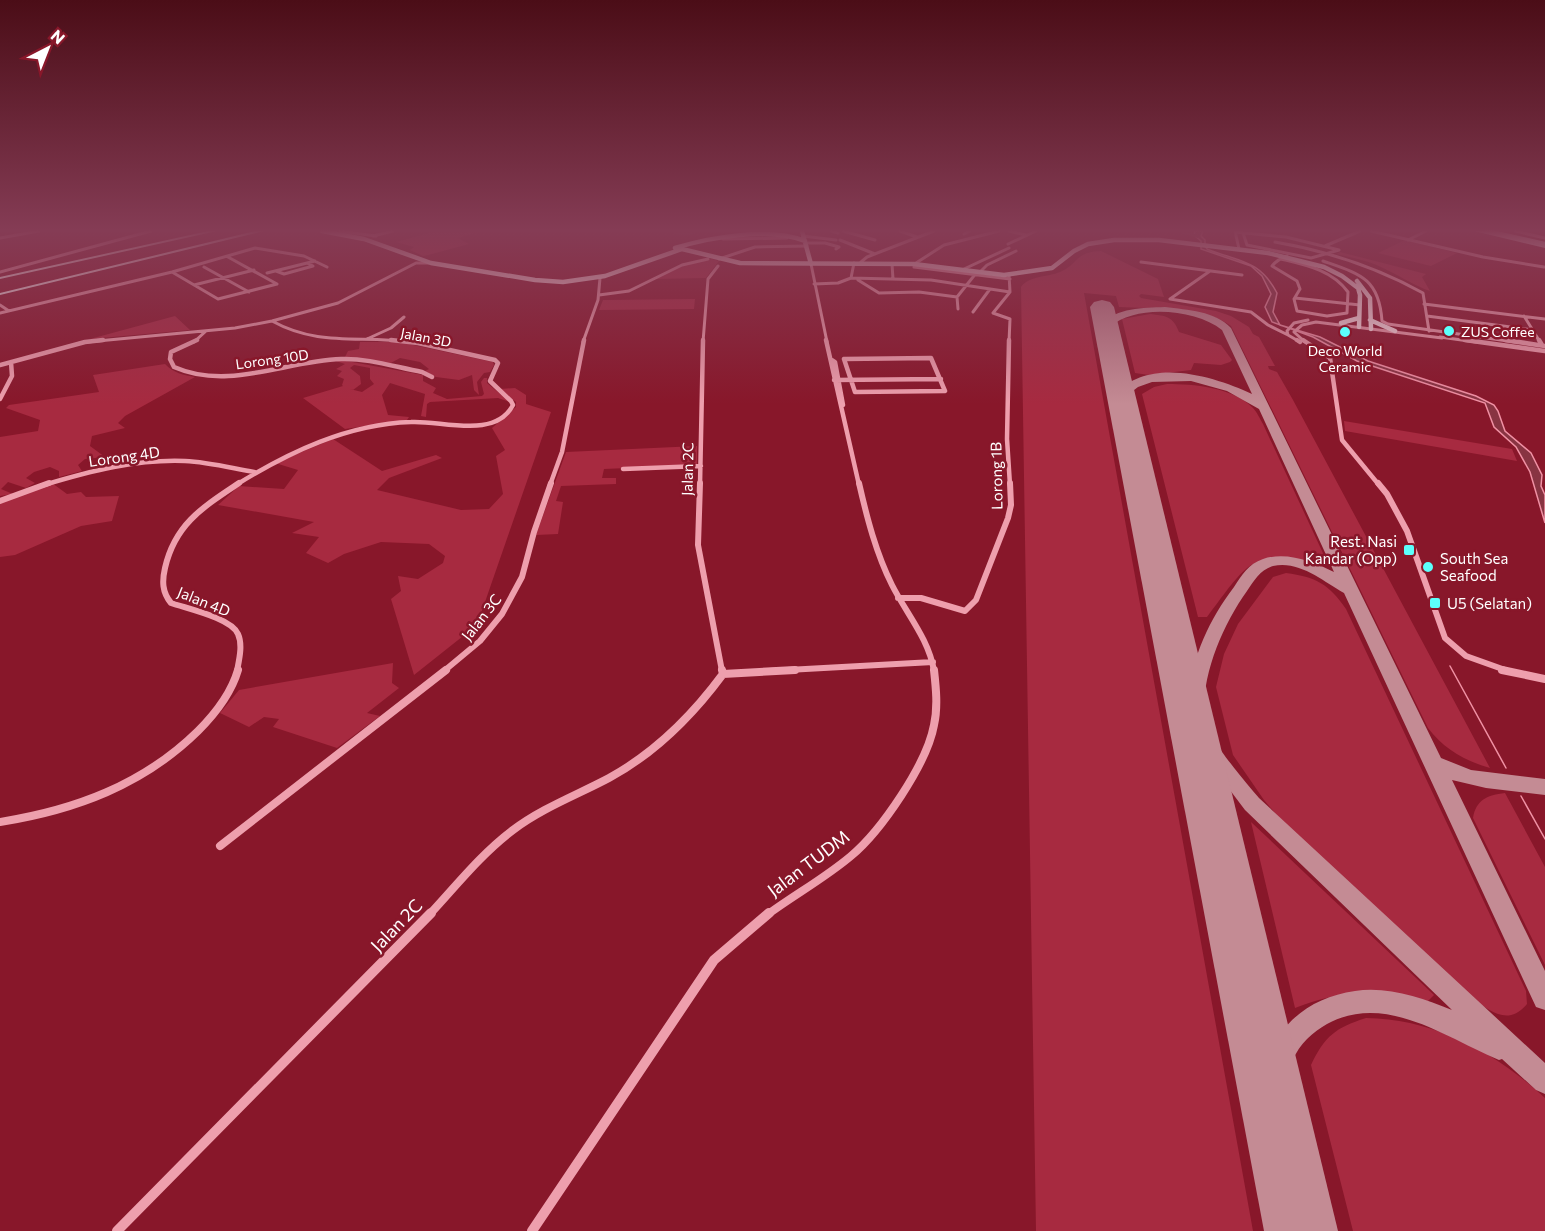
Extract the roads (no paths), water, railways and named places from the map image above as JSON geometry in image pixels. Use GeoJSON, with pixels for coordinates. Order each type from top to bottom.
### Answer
{"type":"FeatureCollection","features":[{"type":"Feature","properties":{"kind":"highway"},"geometry":{"type":"LineString","coordinates":[[0,293],[19,288]]}},
{"type":"Feature","properties":{"kind":"highway"},"geometry":{"type":"LineString","coordinates":[[0,293],[20,288]]}},
{"type":"Feature","properties":{"kind":"main road"},"geometry":{"type":"LineString","coordinates":[[1358,288],[1359,323]]}},
{"type":"Feature","properties":{"kind":"main road"},"geometry":{"type":"LineString","coordinates":[[1364,288],[1370,298],[1371,325]]}},
{"type":"Feature","properties":{"kind":"main road"},"geometry":{"type":"LineString","coordinates":[[1341,323],[1354,321],[1395,331]]}},
{"type":"Feature","properties":{"kind":"street"},"geometry":{"type":"LineString","coordinates":[[0,313],[103,288]]}},
{"type":"Feature","properties":{"kind":"street"},"geometry":{"type":"LineString","coordinates":[[200,288],[220,299],[261,288]]}},
{"type":"Feature","properties":{"kind":"street"},"geometry":{"type":"LineString","coordinates":[[243,288],[249,292]]}},
{"type":"Feature","properties":{"kind":"street"},"geometry":{"type":"LineString","coordinates":[[0,365],[85,342],[207,331],[272,321],[338,303],[365,288]]}},
{"type":"Feature","properties":{"kind":"street","name":"Jalan 3C"},"geometry":{"type":"LineString","coordinates":[[220,846],[466,654],[502,614],[522,577],[534,532],[553,482],[580,368],[578,357],[599,288]]}},
{"type":"Feature","properties":{"kind":"street"},"geometry":{"type":"LineString","coordinates":[[598,295],[634,288]]}},
{"type":"Feature","properties":{"kind":"street","name":"Jalan 2C"},"geometry":{"type":"LineString","coordinates":[[117,1231],[409,936],[498,842],[541,811],[602,781],[657,746],[687,717],[723,674],[699,549],[704,314],[707,288]]}},
{"type":"Feature","properties":{"kind":"street","name":"Jalan TUDM"},"geometry":{"type":"LineString","coordinates":[[532,1231],[714,960],[765,916],[851,856],[896,801],[923,756],[934,728],[933,662],[930,651],[898,598],[885,570],[872,531],[815,288]]}},
{"type":"Feature","properties":{"kind":"street"},"geometry":{"type":"LineString","coordinates":[[872,288],[879,293],[921,292],[957,297]]}},
{"type":"Feature","properties":{"kind":"street"},"geometry":{"type":"LineString","coordinates":[[921,292],[924,288]]}},
{"type":"Feature","properties":{"kind":"street"},"geometry":{"type":"LineString","coordinates":[[958,309],[957,297],[964,288]]}},
{"type":"Feature","properties":{"kind":"street"},"geometry":{"type":"LineString","coordinates":[[987,288],[1010,292],[1010,288]]}},
{"type":"Feature","properties":{"kind":"street"},"geometry":{"type":"LineString","coordinates":[[1186,288],[1170,299],[1251,312],[1268,325],[1320,350]]}},
{"type":"Feature","properties":{"kind":"street"},"geometry":{"type":"LineString","coordinates":[[1300,288],[1295,297],[1298,311],[1327,316],[1347,313],[1348,292],[1345,288]]}},
{"type":"Feature","properties":{"kind":"street"},"geometry":{"type":"LineString","coordinates":[[1373,288],[1380,299],[1382,321],[1406,328],[1544,345]]}},
{"type":"Feature","properties":{"kind":"street"},"geometry":{"type":"LineString","coordinates":[[1415,288],[1423,293],[1429,331]]}},
{"type":"Feature","properties":{"kind":"street"},"geometry":{"type":"LineString","coordinates":[[974,312],[990,289]]}},
{"type":"Feature","properties":{"kind":"street","name":"Lorong 1B"},"geometry":{"type":"LineString","coordinates":[[898,598],[921,598],[961,611],[970,608],[975,602],[1008,518],[1011,505],[1007,439],[1010,319],[993,313],[1010,292]]}},
{"type":"Feature","properties":{"kind":"street"},"geometry":{"type":"LineString","coordinates":[[1295,297],[1360,305]]}},
{"type":"Feature","properties":{"kind":"street"},"geometry":{"type":"LineString","coordinates":[[1424,304],[1545,319]]}},
{"type":"Feature","properties":{"kind":"street"},"geometry":{"type":"LineString","coordinates":[[0,305],[9,311]]}},
{"type":"Feature","properties":{"kind":"street"},"geometry":{"type":"LineString","coordinates":[[1426,316],[1533,330]]}},
{"type":"Feature","properties":{"kind":"street"},"geometry":{"type":"LineString","coordinates":[[1524,316],[1544,345]]}},
{"type":"Feature","properties":{"kind":"street"},"geometry":{"type":"LineString","coordinates":[[360,341],[391,328],[404,317]]}},
{"type":"Feature","properties":{"kind":"street","name":"Jalan 3D"},"geometry":{"type":"LineString","coordinates":[[272,321],[312,337],[360,341],[400,341],[495,359],[498,363],[490,381],[492,386],[510,399],[513,405],[504,417],[494,422]]}},
{"type":"Feature","properties":{"kind":"street"},"geometry":{"type":"LineString","coordinates":[[1287,333],[1290,326],[1298,321],[1341,323]]}},
{"type":"Feature","properties":{"kind":"street"},"geometry":{"type":"LineString","coordinates":[[1359,323],[1305,323],[1296,330],[1296,336],[1330,358],[1342,440],[1387,494],[1407,531],[1445,638],[1457,652],[1473,661],[1545,679]]}},
{"type":"Feature","properties":{"kind":"street"},"geometry":{"type":"LineString","coordinates":[[1371,325],[1442,338]]}},
{"type":"Feature","properties":{"kind":"street","name":"Lorong 10D"},"geometry":{"type":"LineString","coordinates":[[207,331],[198,340],[171,352],[170,359],[174,367],[197,376],[217,376],[273,372],[340,359],[422,372],[432,377]]}},
{"type":"Feature","properties":{"kind":"street"},"geometry":{"type":"LineString","coordinates":[[1395,331],[1545,351]]}},
{"type":"Feature","properties":{"kind":"street"},"geometry":{"type":"LineString","coordinates":[[400,341],[413,334]]}},
{"type":"Feature","properties":{"kind":"street"},"geometry":{"type":"LineString","coordinates":[[929,357],[932,358],[946,390],[942,392],[855,392],[849,380],[844,359],[929,357]]}},
{"type":"Feature","properties":{"kind":"street"},"geometry":{"type":"LineString","coordinates":[[0,399],[13,375],[14,369],[11,362]]}},
{"type":"Feature","properties":{"kind":"street"},"geometry":{"type":"LineString","coordinates":[[836,380],[941,379]]}},
{"type":"Feature","properties":{"kind":"street","name":"Jalan 4D"},"geometry":{"type":"LineString","coordinates":[[0,822],[70,808],[137,779],[157,767],[189,742],[227,698],[238,672],[240,635],[235,627],[227,622],[171,603],[162,588],[165,567],[177,532],[191,517],[255,472],[296,451],[377,426],[421,421],[471,425],[494,422]]}},
{"type":"Feature","properties":{"kind":"street","name":"Lorong 4D"},"geometry":{"type":"LineString","coordinates":[[0,501],[51,482],[138,465],[197,462],[255,472]]}},
{"type":"Feature","properties":{"kind":"street"},"geometry":{"type":"LineString","coordinates":[[623,469],[701,466]]}},
{"type":"Feature","properties":{"kind":"street"},"geometry":{"type":"LineString","coordinates":[[723,674],[933,662]]}},
{"type":"Feature","properties":{"kind":"waterway"},"geometry":{"type":"LineString","coordinates":[[1450,666],[1506,768]]}},
{"type":"Feature","properties":{"kind":"waterway"},"geometry":{"type":"LineString","coordinates":[[1521,796],[1545,839]]}},
{"type":"Feature","properties":{"kind":"place","name":"ZUS Coffee"},"geometry":{"type":"Point","coordinates":[1449,331]}},
{"type":"Feature","properties":{"kind":"place","name":"Deco World Ceramic"},"geometry":{"type":"Point","coordinates":[1345,332]}},
{"type":"Feature","properties":{"kind":"place","name":"Rest. Nasi Kandar (Opp)"},"geometry":{"type":"Point","coordinates":[1409,550]}},
{"type":"Feature","properties":{"kind":"place","name":"South Sea Seafood"},"geometry":{"type":"Point","coordinates":[1428,567]}},
{"type":"Feature","properties":{"kind":"place","name":"U5 (Selatan)"},"geometry":{"type":"Point","coordinates":[1435,603]}}]}
